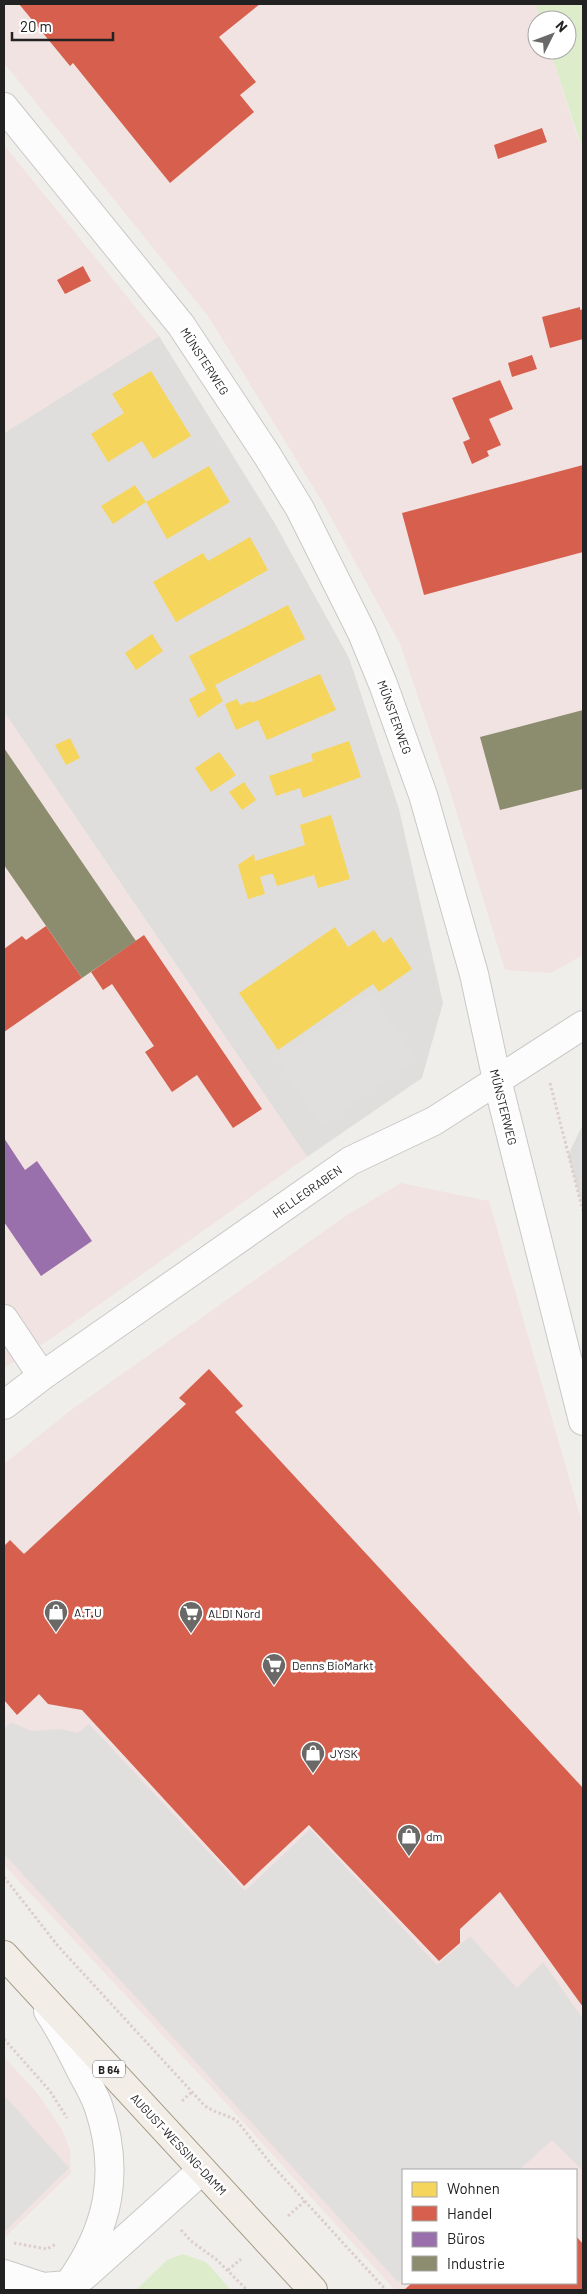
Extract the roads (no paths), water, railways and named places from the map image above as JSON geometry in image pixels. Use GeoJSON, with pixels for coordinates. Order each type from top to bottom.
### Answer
{"type":"FeatureCollection","features":[{"type":"Feature","properties":{"kind":"main road","name":"AUGUST-WESSING-DAMM"},"geometry":{"type":"LineString","coordinates":[[10,1961],[313,2290]]}},
{"type":"Feature","properties":{"kind":"street","name":"MÜNSTERWEG"},"geometry":{"type":"LineString","coordinates":[[4,107],[181,325],[267,456],[304,518],[362,633],[384,684],[424,795],[474,974],[497,1080],[582,1414]]}},
{"type":"Feature","properties":{"kind":"street","name":"HELLEGRABEN"},"geometry":{"type":"LineString","coordinates":[[4,1406],[42,1376],[350,1160],[434,1121],[583,1025]]}},
{"type":"Feature","properties":{"kind":"street"},"geometry":{"type":"LineString","coordinates":[[4,1319],[42,1376]]}},
{"type":"Feature","properties":{"kind":"street"},"geometry":{"type":"LineString","coordinates":[[10,1961],[49,2013],[71,2050],[98,2104],[109,2149],[110,2182],[102,2222],[94,2244],[69,2288]]}},
{"type":"Feature","properties":{"kind":"street"},"geometry":{"type":"LineString","coordinates":[[4,2274],[43,2287],[69,2288],[202,2170]]}},
{"type":"Feature","properties":{"kind":"place","name":"A.T.U"},"geometry":{"type":"Point","coordinates":[56,1633]}},
{"type":"Feature","properties":{"kind":"place","name":"ALDI Nord"},"geometry":{"type":"Point","coordinates":[191,1634]}},
{"type":"Feature","properties":{"kind":"place","name":"Denns BioMarkt"},"geometry":{"type":"Point","coordinates":[274,1686]}},
{"type":"Feature","properties":{"kind":"place","name":"JYSK"},"geometry":{"type":"Point","coordinates":[313,1774]}},
{"type":"Feature","properties":{"kind":"place","name":"dm"},"geometry":{"type":"Point","coordinates":[409,1857]}}]}
